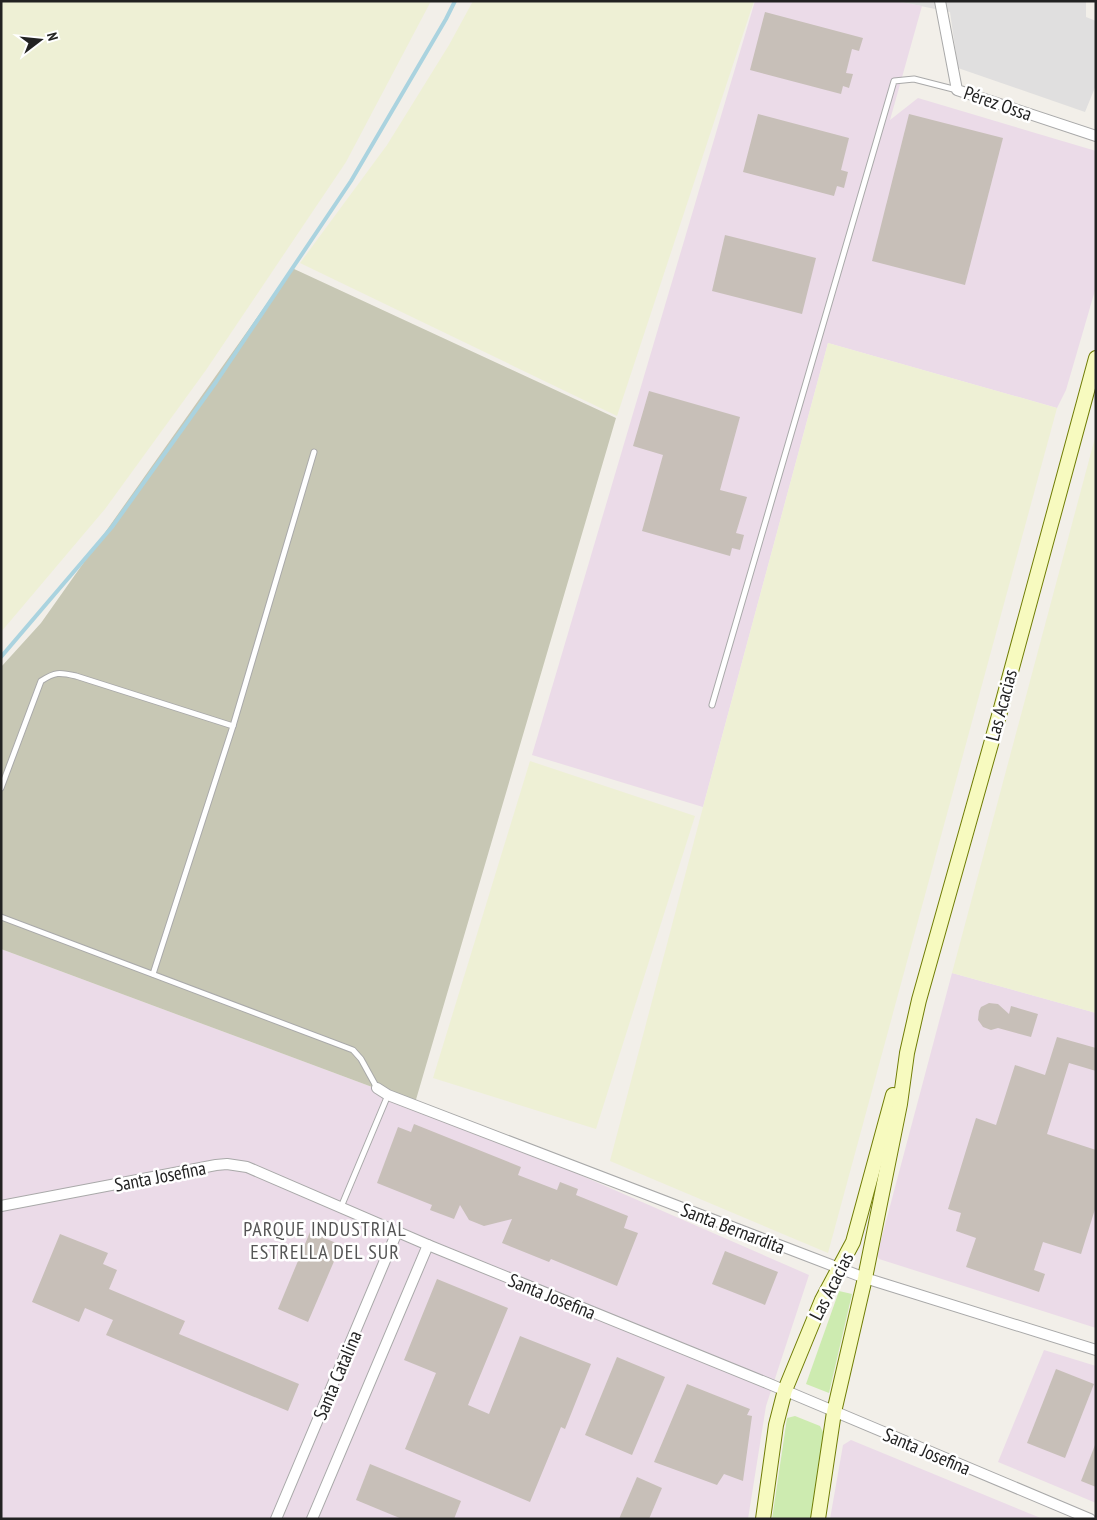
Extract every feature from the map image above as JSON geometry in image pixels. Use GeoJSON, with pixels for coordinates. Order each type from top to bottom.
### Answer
{"type":"FeatureCollection","features":[{"type":"Feature","properties":{"kind":"main road","name":"Las Acacias"},"geometry":{"type":"LineString","coordinates":[[763,1519],[776,1425],[785,1390],[822,1300],[856,1232],[882,1132],[907,1053],[928,966],[1005,694],[1096,358]]}},
{"type":"Feature","properties":{"kind":"main road","name":"Las Acacias"},"geometry":{"type":"LineString","coordinates":[[818,1519],[834,1412],[865,1278],[900,1104],[907,1053]]}},
{"type":"Feature","properties":{"kind":"street","name":"Pérez Ossa"},"geometry":{"type":"LineString","coordinates":[[940,1],[956,90],[1096,136]]}},
{"type":"Feature","properties":{"kind":"street","name":"Santa Bernardita"},"geometry":{"type":"LineString","coordinates":[[377,1088],[388,1095],[839,1269],[1096,1350]]}},
{"type":"Feature","properties":{"kind":"street","name":"Santa Josefina"},"geometry":{"type":"LineString","coordinates":[[1,1206],[227,1164],[239,1165],[255,1170],[428,1245],[785,1390],[1090,1519]]}},
{"type":"Feature","properties":{"kind":"street","name":"Santa Catalina"},"geometry":{"type":"LineString","coordinates":[[276,1519],[397,1232]]}},
{"type":"Feature","properties":{"kind":"street","name":"Santa Catalina"},"geometry":{"type":"LineString","coordinates":[[312,1519],[428,1245]]}},
{"type":"Feature","properties":{"kind":"lane"},"geometry":{"type":"LineString","coordinates":[[712,705],[894,81],[914,79],[956,90]]}},
{"type":"Feature","properties":{"kind":"lane"},"geometry":{"type":"LineString","coordinates":[[154,974],[233,726],[314,452]]}},
{"type":"Feature","properties":{"kind":"lane"},"geometry":{"type":"LineString","coordinates":[[1,788],[41,681],[52,674],[62,672],[76,676],[233,726]]}},
{"type":"Feature","properties":{"kind":"lane"},"geometry":{"type":"LineString","coordinates":[[1,916],[353,1050],[361,1059],[377,1088]]}},
{"type":"Feature","properties":{"kind":"lane"},"geometry":{"type":"LineString","coordinates":[[341,1207],[388,1095]]}},
{"type":"Feature","properties":{"kind":"shaded area"},"geometry":{"type":"Polygon","coordinates":[[[1,1],[431,1],[346,162],[206,370],[105,509],[1,632],[1,1]]]}},
{"type":"Feature","properties":{"kind":"shaded area"},"geometry":{"type":"Polygon","coordinates":[[[473,1],[754,1],[617,416],[300,263],[387,145],[449,45],[473,1]]]}},
{"type":"Feature","properties":{"kind":"shaded area"},"geometry":{"type":"Polygon","coordinates":[[[755,1],[896,1],[922,6],[890,120],[918,98],[1096,151],[1096,287],[1066,390],[1057,408],[828,343],[703,807],[532,755],[755,1]]]}},
{"type":"Feature","properties":{"kind":"shaded area"},"geometry":{"type":"Polygon","coordinates":[[[896,1],[1086,1],[1086,17],[1096,21],[1096,85],[1085,112],[958,68],[950,12],[896,1]]]}},
{"type":"Feature","properties":{"kind":"shaded area"},"geometry":{"type":"Polygon","coordinates":[[[292,268],[616,418],[415,1103],[1,949],[1,667],[41,623],[292,268]]]}},
{"type":"Feature","properties":{"kind":"shaded area"},"geometry":{"type":"Polygon","coordinates":[[[828,343],[1057,408],[828,1253],[610,1161],[828,343]]]}},
{"type":"Feature","properties":{"kind":"shaded area"},"geometry":{"type":"Polygon","coordinates":[[[1096,434],[1096,1013],[952,973],[1096,434]]]}},
{"type":"Feature","properties":{"kind":"shaded area"},"geometry":{"type":"Polygon","coordinates":[[[530,761],[695,816],[596,1129],[433,1078],[530,761]]]}},
{"type":"Feature","properties":{"kind":"shaded area"},"geometry":{"type":"Polygon","coordinates":[[[1,949],[415,1103],[809,1275],[766,1406],[748,1519],[1,1519],[1,949]]]}},
{"type":"Feature","properties":{"kind":"shaded area"},"geometry":{"type":"Polygon","coordinates":[[[952,973],[1096,1013],[1096,1328],[879,1259],[877,1255],[952,973]]]}},
{"type":"Feature","properties":{"kind":"shaded area"},"geometry":{"type":"Polygon","coordinates":[[[1044,1350],[1096,1366],[1096,1503],[998,1462],[1044,1350]]]}},
{"type":"Feature","properties":{"kind":"shaded area"},"geometry":{"type":"Polygon","coordinates":[[[851,1440],[1043,1519],[830,1519],[843,1445],[851,1440]]]}},
{"type":"Feature","properties":{"kind":"green space"},"geometry":{"type":"Polygon","coordinates":[[[839,1291],[852,1294],[829,1393],[806,1384],[839,1291]]]}},
{"type":"Feature","properties":{"kind":"green space"},"geometry":{"type":"Polygon","coordinates":[[[795,1416],[820,1426],[824,1434],[811,1519],[772,1519],[787,1418],[795,1416]]]}},
{"type":"Feature","properties":{"kind":"building"},"geometry":{"type":"Polygon","coordinates":[[[765,12],[863,38],[859,51],[852,49],[846,73],[853,74],[849,88],[843,86],[841,94],[750,70],[765,12]]]}},
{"type":"Feature","properties":{"kind":"building"},"geometry":{"type":"Polygon","coordinates":[[[758,114],[849,138],[841,170],[848,172],[844,188],[837,186],[834,196],[743,172],[758,114]]]}},
{"type":"Feature","properties":{"kind":"building"},"geometry":{"type":"Polygon","coordinates":[[[909,114],[1003,138],[965,285],[872,261],[909,114]]]}},
{"type":"Feature","properties":{"kind":"building"},"geometry":{"type":"Polygon","coordinates":[[[725,235],[816,258],[802,314],[712,291],[725,235]]]}},
{"type":"Feature","properties":{"kind":"building"},"geometry":{"type":"Polygon","coordinates":[[[649,391],[740,417],[720,490],[747,497],[736,533],[744,535],[740,550],[732,548],[730,556],[642,531],[663,455],[633,446],[649,391]]]}},
{"type":"Feature","properties":{"kind":"building"},"geometry":{"type":"Polygon","coordinates":[[[989,1003],[998,1004],[1009,1014],[1011,1006],[1038,1014],[1031,1037],[998,1028],[991,1030],[983,1027],[978,1020],[979,1011],[981,1007],[989,1003]]]}},
{"type":"Feature","properties":{"kind":"building"},"geometry":{"type":"Polygon","coordinates":[[[1057,1037],[1096,1048],[1096,1071],[1069,1063],[1047,1134],[1096,1150],[1096,1206],[1081,1254],[1043,1242],[1034,1270],[1045,1274],[1039,1292],[966,1267],[976,1238],[956,1231],[961,1213],[948,1209],[976,1118],[996,1125],[1015,1065],[1045,1075],[1057,1037]]]}},
{"type":"Feature","properties":{"kind":"building"},"geometry":{"type":"Polygon","coordinates":[[[414,1124],[521,1167],[518,1175],[557,1190],[560,1182],[578,1189],[576,1195],[628,1216],[624,1228],[638,1233],[617,1286],[551,1259],[549,1262],[502,1243],[512,1219],[484,1226],[469,1220],[460,1205],[454,1219],[430,1210],[432,1205],[377,1183],[398,1127],[411,1132],[414,1124]]]}},
{"type":"Feature","properties":{"kind":"building"},"geometry":{"type":"Polygon","coordinates":[[[310,1232],[341,1245],[308,1322],[278,1309],[310,1232]]]}},
{"type":"Feature","properties":{"kind":"building"},"geometry":{"type":"Polygon","coordinates":[[[60,1234],[108,1253],[103,1264],[117,1270],[109,1289],[185,1321],[179,1334],[299,1384],[288,1411],[106,1335],[113,1320],[85,1308],[79,1322],[32,1302],[60,1234]]]}},
{"type":"Feature","properties":{"kind":"building"},"geometry":{"type":"Polygon","coordinates":[[[725,1251],[778,1272],[765,1305],[712,1284],[725,1251]]]}},
{"type":"Feature","properties":{"kind":"building"},"geometry":{"type":"Polygon","coordinates":[[[437,1279],[508,1308],[468,1405],[489,1414],[520,1336],[591,1364],[565,1429],[561,1427],[530,1502],[405,1449],[436,1373],[404,1360],[437,1279]]]}},
{"type":"Feature","properties":{"kind":"building"},"geometry":{"type":"Polygon","coordinates":[[[617,1357],[665,1377],[632,1455],[585,1435],[617,1357]]]}},
{"type":"Feature","properties":{"kind":"building"},"geometry":{"type":"Polygon","coordinates":[[[1056,1369],[1094,1384],[1065,1458],[1027,1443],[1056,1369]]]}},
{"type":"Feature","properties":{"kind":"building"},"geometry":{"type":"Polygon","coordinates":[[[687,1384],[750,1409],[747,1415],[752,1416],[743,1481],[724,1474],[717,1485],[654,1462],[687,1384]]]}},
{"type":"Feature","properties":{"kind":"building"},"geometry":{"type":"Polygon","coordinates":[[[1096,1445],[1096,1487],[1081,1481],[1096,1445]]]}},
{"type":"Feature","properties":{"kind":"building"},"geometry":{"type":"Polygon","coordinates":[[[370,1464],[461,1501],[454,1519],[402,1519],[356,1500],[370,1464]]]}},
{"type":"Feature","properties":{"kind":"building"},"geometry":{"type":"Polygon","coordinates":[[[637,1477],[662,1488],[649,1519],[619,1519],[637,1477]]]}},
{"type":"Feature","properties":{"kind":"waterway"},"geometry":{"type":"LineString","coordinates":[[1,657],[112,527],[216,382],[351,181],[455,1]]}},
{"type":"Feature","properties":{"kind":"district","name":"PARQUE INDUSTRIAL ESTRELLA DEL SUR"},"geometry":{"type":"Point","coordinates":[325,1240]}}]}
